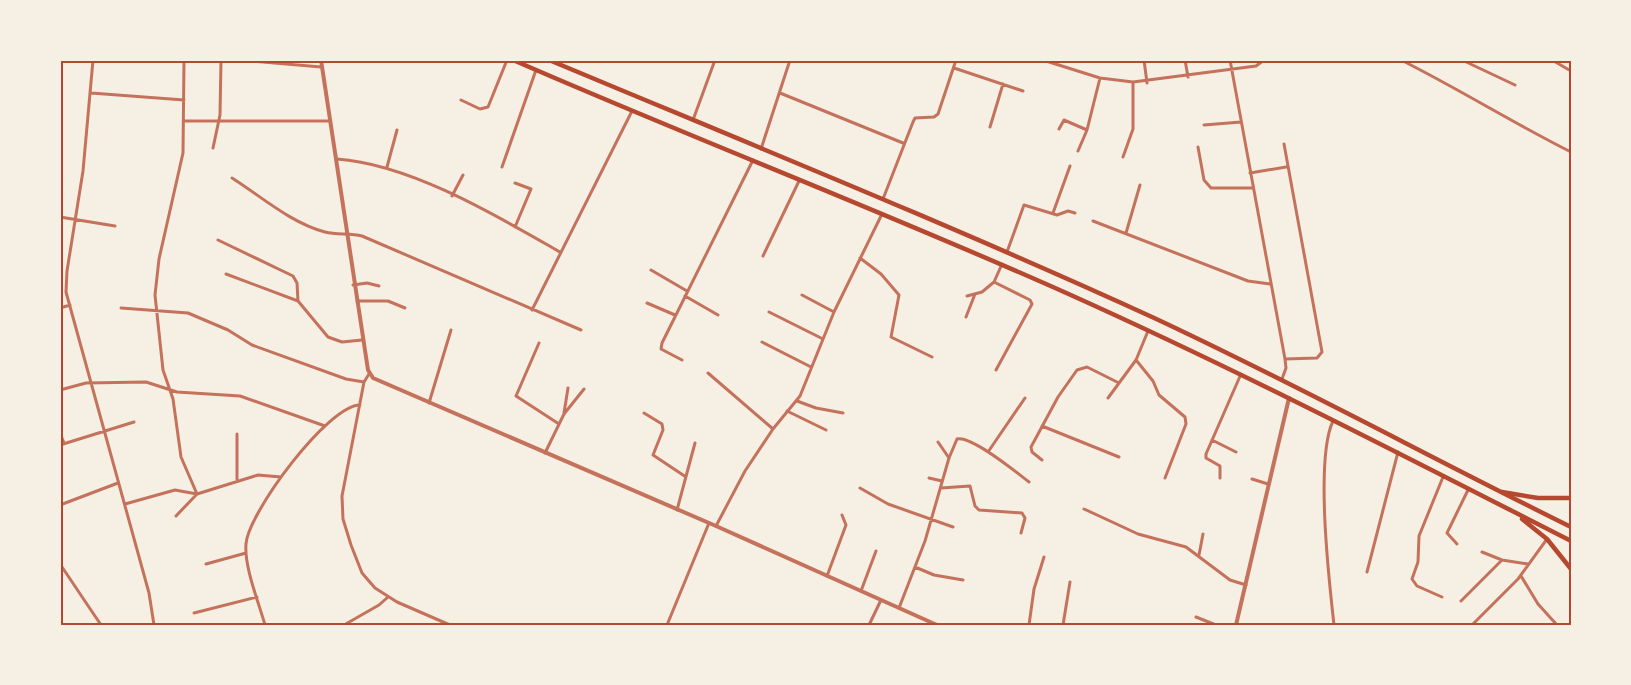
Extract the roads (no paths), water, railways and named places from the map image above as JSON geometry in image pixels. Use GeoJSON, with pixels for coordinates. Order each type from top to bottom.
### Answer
{"type":"FeatureCollection","features":[{"type":"Feature","properties":{"kind":"main road"},"geometry":{"type":"LineString","coordinates":[[513,60],[882,213],[1149,330],[1334,419],[1571,541]]}},
{"type":"Feature","properties":{"kind":"main road"},"geometry":{"type":"LineString","coordinates":[[549,60],[883,199],[1154,318],[1392,434],[1571,527]]}},
{"type":"Feature","properties":{"kind":"main road"},"geometry":{"type":"LineString","coordinates":[[1499,491],[1538,498],[1571,498]]}},
{"type":"Feature","properties":{"kind":"main road"},"geometry":{"type":"LineString","coordinates":[[1510,510],[1547,539],[1571,569]]}},
{"type":"Feature","properties":{"kind":"street"},"geometry":{"type":"LineString","coordinates":[[93,60],[76,220],[66,282],[70,305],[149,593],[154,625]]}},
{"type":"Feature","properties":{"kind":"street"},"geometry":{"type":"LineString","coordinates":[[184,60],[183,153],[158,265],[156,311],[163,370],[170,390],[181,457],[197,494]]}},
{"type":"Feature","properties":{"kind":"street"},"geometry":{"type":"LineString","coordinates":[[213,148],[218,123],[221,60]]}},
{"type":"Feature","properties":{"kind":"street"},"geometry":{"type":"LineString","coordinates":[[240,60],[322,67]]}},
{"type":"Feature","properties":{"kind":"street"},"geometry":{"type":"LineString","coordinates":[[321,60],[353,285],[369,374],[378,381],[716,526],[937,625]]}},
{"type":"Feature","properties":{"kind":"street"},"geometry":{"type":"LineString","coordinates":[[461,100],[480,109],[488,107],[507,60]]}},
{"type":"Feature","properties":{"kind":"street"},"geometry":{"type":"LineString","coordinates":[[693,120],[715,60]]}},
{"type":"Feature","properties":{"kind":"street"},"geometry":{"type":"LineString","coordinates":[[761,148],[790,60]]}},
{"type":"Feature","properties":{"kind":"street"},"geometry":{"type":"LineString","coordinates":[[883,199],[903,143],[915,118],[934,117],[938,114],[956,60]]}},
{"type":"Feature","properties":{"kind":"street"},"geometry":{"type":"LineString","coordinates":[[1144,60],[1147,82]]}},
{"type":"Feature","properties":{"kind":"street"},"geometry":{"type":"LineString","coordinates":[[1185,60],[1188,77]]}},
{"type":"Feature","properties":{"kind":"street"},"geometry":{"type":"LineString","coordinates":[[1230,60],[1285,359],[1286,368],[1282,380]]}},
{"type":"Feature","properties":{"kind":"street"},"geometry":{"type":"LineString","coordinates":[[1046,61],[1100,78],[1147,82],[1232,71],[1256,66],[1264,60]]}},
{"type":"Feature","properties":{"kind":"street"},"geometry":{"type":"LineString","coordinates":[[1401,60],[1461,91],[1513,123],[1571,152]]}},
{"type":"Feature","properties":{"kind":"street"},"geometry":{"type":"LineString","coordinates":[[1462,60],[1515,85]]}},
{"type":"Feature","properties":{"kind":"street"},"geometry":{"type":"LineString","coordinates":[[1552,60],[1571,70]]}},
{"type":"Feature","properties":{"kind":"street"},"geometry":{"type":"LineString","coordinates":[[954,68],[1023,91]]}},
{"type":"Feature","properties":{"kind":"street"},"geometry":{"type":"LineString","coordinates":[[502,167],[536,70]]}},
{"type":"Feature","properties":{"kind":"street"},"geometry":{"type":"LineString","coordinates":[[1078,151],[1087,130],[1100,78]]}},
{"type":"Feature","properties":{"kind":"street"},"geometry":{"type":"LineString","coordinates":[[1124,157],[1133,129],[1133,82]]}},
{"type":"Feature","properties":{"kind":"street"},"geometry":{"type":"LineString","coordinates":[[990,127],[1003,84]]}},
{"type":"Feature","properties":{"kind":"street"},"geometry":{"type":"LineString","coordinates":[[91,93],[184,100]]}},
{"type":"Feature","properties":{"kind":"street"},"geometry":{"type":"LineString","coordinates":[[780,93],[903,143]]}},
{"type":"Feature","properties":{"kind":"street"},"geometry":{"type":"LineString","coordinates":[[532,310],[632,110]]}},
{"type":"Feature","properties":{"kind":"street"},"geometry":{"type":"LineString","coordinates":[[1059,129],[1064,120],[1087,130]]}},
{"type":"Feature","properties":{"kind":"street"},"geometry":{"type":"LineString","coordinates":[[185,121],[218,123],[330,121]]}},
{"type":"Feature","properties":{"kind":"street"},"geometry":{"type":"LineString","coordinates":[[1204,125],[1241,122]]}},
{"type":"Feature","properties":{"kind":"street"},"geometry":{"type":"LineString","coordinates":[[387,167],[397,130]]}},
{"type":"Feature","properties":{"kind":"street"},"geometry":{"type":"LineString","coordinates":[[1284,144],[1322,352],[1317,358],[1285,359]]}},
{"type":"Feature","properties":{"kind":"street"},"geometry":{"type":"LineString","coordinates":[[1198,147],[1204,180],[1211,188],[1252,188]]}},
{"type":"Feature","properties":{"kind":"street"},"geometry":{"type":"LineString","coordinates":[[335,159],[387,167],[515,226],[560,252]]}},
{"type":"Feature","properties":{"kind":"street"},"geometry":{"type":"LineString","coordinates":[[682,360],[661,349],[675,315],[753,160]]}},
{"type":"Feature","properties":{"kind":"street"},"geometry":{"type":"LineString","coordinates":[[1053,213],[1070,166]]}},
{"type":"Feature","properties":{"kind":"street"},"geometry":{"type":"LineString","coordinates":[[1250,173],[1287,167]]}},
{"type":"Feature","properties":{"kind":"street"},"geometry":{"type":"LineString","coordinates":[[452,196],[463,175]]}},
{"type":"Feature","properties":{"kind":"street"},"geometry":{"type":"LineString","coordinates":[[232,178],[262,200],[324,232],[362,236],[581,330]]}},
{"type":"Feature","properties":{"kind":"street"},"geometry":{"type":"LineString","coordinates":[[763,256],[800,179]]}},
{"type":"Feature","properties":{"kind":"street"},"geometry":{"type":"LineString","coordinates":[[515,183],[531,189],[515,226]]}},
{"type":"Feature","properties":{"kind":"street"},"geometry":{"type":"LineString","coordinates":[[1126,233],[1140,185]]}},
{"type":"Feature","properties":{"kind":"street"},"geometry":{"type":"LineString","coordinates":[[1007,252],[1024,205],[1057,215],[1068,211],[1075,213]]}},
{"type":"Feature","properties":{"kind":"street"},"geometry":{"type":"LineString","coordinates":[[716,526],[739,480],[773,429],[797,401],[834,312],[882,213]]}},
{"type":"Feature","properties":{"kind":"street"},"geometry":{"type":"LineString","coordinates":[[60,217],[115,226]]}},
{"type":"Feature","properties":{"kind":"street"},"geometry":{"type":"LineString","coordinates":[[1093,221],[1248,281],[1270,284]]}},
{"type":"Feature","properties":{"kind":"street"},"geometry":{"type":"LineString","coordinates":[[218,240],[292,276],[297,283],[298,301]]}},
{"type":"Feature","properties":{"kind":"street"},"geometry":{"type":"LineString","coordinates":[[860,258],[881,274],[899,296],[891,337],[932,357]]}},
{"type":"Feature","properties":{"kind":"street"},"geometry":{"type":"LineString","coordinates":[[967,296],[987,289],[994,282],[1002,264]]}},
{"type":"Feature","properties":{"kind":"street"},"geometry":{"type":"LineString","coordinates":[[651,270],[687,291]]}},
{"type":"Feature","properties":{"kind":"street"},"geometry":{"type":"LineString","coordinates":[[226,274],[298,301],[328,337],[342,342],[362,340]]}},
{"type":"Feature","properties":{"kind":"street"},"geometry":{"type":"LineString","coordinates":[[994,282],[1030,300],[1032,304],[996,370]]}},
{"type":"Feature","properties":{"kind":"street"},"geometry":{"type":"LineString","coordinates":[[353,285],[367,283],[379,286]]}},
{"type":"Feature","properties":{"kind":"street"},"geometry":{"type":"LineString","coordinates":[[966,317],[975,294]]}},
{"type":"Feature","properties":{"kind":"street"},"geometry":{"type":"LineString","coordinates":[[802,295],[834,312]]}},
{"type":"Feature","properties":{"kind":"street"},"geometry":{"type":"LineString","coordinates":[[685,296],[718,315]]}},
{"type":"Feature","properties":{"kind":"street"},"geometry":{"type":"LineString","coordinates":[[356,301],[388,301],[405,308]]}},
{"type":"Feature","properties":{"kind":"street"},"geometry":{"type":"LineString","coordinates":[[647,303],[675,315]]}},
{"type":"Feature","properties":{"kind":"street"},"geometry":{"type":"LineString","coordinates":[[60,308],[70,305]]}},
{"type":"Feature","properties":{"kind":"street"},"geometry":{"type":"LineString","coordinates":[[121,308],[194,315],[228,330],[252,345],[346,379],[364,382]]}},
{"type":"Feature","properties":{"kind":"street"},"geometry":{"type":"LineString","coordinates":[[769,312],[823,339]]}},
{"type":"Feature","properties":{"kind":"street"},"geometry":{"type":"LineString","coordinates":[[429,403],[451,330]]}},
{"type":"Feature","properties":{"kind":"street"},"geometry":{"type":"LineString","coordinates":[[1108,398],[1136,360],[1149,330]]}},
{"type":"Feature","properties":{"kind":"street"},"geometry":{"type":"LineString","coordinates":[[762,342],[812,367]]}},
{"type":"Feature","properties":{"kind":"street"},"geometry":{"type":"LineString","coordinates":[[539,343],[516,396],[559,424]]}},
{"type":"Feature","properties":{"kind":"street"},"geometry":{"type":"LineString","coordinates":[[1136,360],[1154,381],[1159,395],[1185,417],[1186,424],[1165,478]]}},
{"type":"Feature","properties":{"kind":"street"},"geometry":{"type":"LineString","coordinates":[[1042,460],[1032,452],[1031,447],[1077,370],[1087,368],[1119,383]]}},
{"type":"Feature","properties":{"kind":"street"},"geometry":{"type":"LineString","coordinates":[[708,373],[773,429]]}},
{"type":"Feature","properties":{"kind":"street"},"geometry":{"type":"LineString","coordinates":[[369,374],[364,382],[342,496],[343,519],[362,573],[375,588],[388,597],[450,625]]}},
{"type":"Feature","properties":{"kind":"street"},"geometry":{"type":"LineString","coordinates":[[1220,478],[1221,466],[1206,458],[1241,374]]}},
{"type":"Feature","properties":{"kind":"street"},"geometry":{"type":"LineString","coordinates":[[60,390],[80,384],[146,382],[170,390],[240,396],[325,426]]}},
{"type":"Feature","properties":{"kind":"street"},"geometry":{"type":"LineString","coordinates":[[564,414],[568,388]]}},
{"type":"Feature","properties":{"kind":"street"},"geometry":{"type":"LineString","coordinates":[[545,453],[564,414],[584,389]]}},
{"type":"Feature","properties":{"kind":"street"},"geometry":{"type":"LineString","coordinates":[[1236,625],[1289,397]]}},
{"type":"Feature","properties":{"kind":"street"},"geometry":{"type":"LineString","coordinates":[[988,452],[1025,398]]}},
{"type":"Feature","properties":{"kind":"street"},"geometry":{"type":"LineString","coordinates":[[797,401],[843,413]]}},
{"type":"Feature","properties":{"kind":"street"},"geometry":{"type":"LineString","coordinates":[[265,625],[246,553],[246,543],[252,525],[281,477],[325,426],[351,406],[360,405]]}},
{"type":"Feature","properties":{"kind":"street"},"geometry":{"type":"LineString","coordinates":[[787,411],[826,430]]}},
{"type":"Feature","properties":{"kind":"street"},"geometry":{"type":"LineString","coordinates":[[644,413],[662,424],[663,430],[653,455],[686,477]]}},
{"type":"Feature","properties":{"kind":"street"},"geometry":{"type":"LineString","coordinates":[[1334,419],[1326,439],[1324,475],[1329,582],[1334,625]]}},
{"type":"Feature","properties":{"kind":"street"},"geometry":{"type":"LineString","coordinates":[[60,433],[62,444],[134,422]]}},
{"type":"Feature","properties":{"kind":"street"},"geometry":{"type":"LineString","coordinates":[[1042,426],[1119,457]]}},
{"type":"Feature","properties":{"kind":"street"},"geometry":{"type":"LineString","coordinates":[[237,434],[237,479]]}},
{"type":"Feature","properties":{"kind":"street"},"geometry":{"type":"LineString","coordinates":[[899,608],[932,521],[949,458],[959,438],[988,452],[1029,482]]}},
{"type":"Feature","properties":{"kind":"street"},"geometry":{"type":"LineString","coordinates":[[1212,440],[1236,452]]}},
{"type":"Feature","properties":{"kind":"street"},"geometry":{"type":"LineString","coordinates":[[938,442],[949,458]]}},
{"type":"Feature","properties":{"kind":"street"},"geometry":{"type":"LineString","coordinates":[[677,510],[695,443]]}},
{"type":"Feature","properties":{"kind":"street"},"geometry":{"type":"LineString","coordinates":[[1366,572],[1398,452]]}},
{"type":"Feature","properties":{"kind":"street"},"geometry":{"type":"LineString","coordinates":[[176,516],[197,494],[237,479],[266,474],[281,477]]}},
{"type":"Feature","properties":{"kind":"street"},"geometry":{"type":"LineString","coordinates":[[1442,597],[1417,586],[1412,579],[1418,562],[1419,536],[1444,475]]}},
{"type":"Feature","properties":{"kind":"street"},"geometry":{"type":"LineString","coordinates":[[929,478],[942,481]]}},
{"type":"Feature","properties":{"kind":"street"},"geometry":{"type":"LineString","coordinates":[[1252,479],[1270,484]]}},
{"type":"Feature","properties":{"kind":"street"},"geometry":{"type":"LineString","coordinates":[[60,505],[118,483]]}},
{"type":"Feature","properties":{"kind":"street"},"geometry":{"type":"LineString","coordinates":[[941,488],[970,486],[975,506],[979,510],[1022,513],[1025,518],[1021,533]]}},
{"type":"Feature","properties":{"kind":"street"},"geometry":{"type":"LineString","coordinates":[[860,488],[888,504],[953,527]]}},
{"type":"Feature","properties":{"kind":"street"},"geometry":{"type":"LineString","coordinates":[[1457,544],[1447,533],[1469,488]]}},
{"type":"Feature","properties":{"kind":"street"},"geometry":{"type":"LineString","coordinates":[[124,504],[175,490],[197,494]]}},
{"type":"Feature","properties":{"kind":"street"},"geometry":{"type":"LineString","coordinates":[[1084,510],[1138,534],[1186,547],[1230,579],[1247,585]]}},
{"type":"Feature","properties":{"kind":"street"},"geometry":{"type":"LineString","coordinates":[[827,576],[846,525],[842,514]]}},
{"type":"Feature","properties":{"kind":"street"},"geometry":{"type":"LineString","coordinates":[[667,625],[709,523]]}},
{"type":"Feature","properties":{"kind":"street"},"geometry":{"type":"LineString","coordinates":[[1199,555],[1203,534]]}},
{"type":"Feature","properties":{"kind":"street"},"geometry":{"type":"LineString","coordinates":[[1472,625],[1521,575],[1547,539]]}},
{"type":"Feature","properties":{"kind":"street"},"geometry":{"type":"LineString","coordinates":[[861,591],[876,551]]}},
{"type":"Feature","properties":{"kind":"street"},"geometry":{"type":"LineString","coordinates":[[1482,552],[1502,560],[1528,564]]}},
{"type":"Feature","properties":{"kind":"street"},"geometry":{"type":"LineString","coordinates":[[206,564],[246,553]]}},
{"type":"Feature","properties":{"kind":"street"},"geometry":{"type":"LineString","coordinates":[[1029,625],[1034,589],[1044,557]]}},
{"type":"Feature","properties":{"kind":"street"},"geometry":{"type":"LineString","coordinates":[[1461,601],[1502,560]]}},
{"type":"Feature","properties":{"kind":"street"},"geometry":{"type":"LineString","coordinates":[[60,564],[101,625]]}},
{"type":"Feature","properties":{"kind":"street"},"geometry":{"type":"LineString","coordinates":[[915,567],[934,575],[963,580]]}},
{"type":"Feature","properties":{"kind":"street"},"geometry":{"type":"LineString","coordinates":[[1521,575],[1538,604],[1557,625]]}},
{"type":"Feature","properties":{"kind":"street"},"geometry":{"type":"LineString","coordinates":[[1063,625],[1070,582]]}},
{"type":"Feature","properties":{"kind":"street"},"geometry":{"type":"LineString","coordinates":[[194,613],[257,597]]}},
{"type":"Feature","properties":{"kind":"street"},"geometry":{"type":"LineString","coordinates":[[345,625],[388,597]]}},
{"type":"Feature","properties":{"kind":"street"},"geometry":{"type":"LineString","coordinates":[[869,625],[881,600]]}},
{"type":"Feature","properties":{"kind":"street"},"geometry":{"type":"LineString","coordinates":[[1196,617],[1215,625]]}}]}
